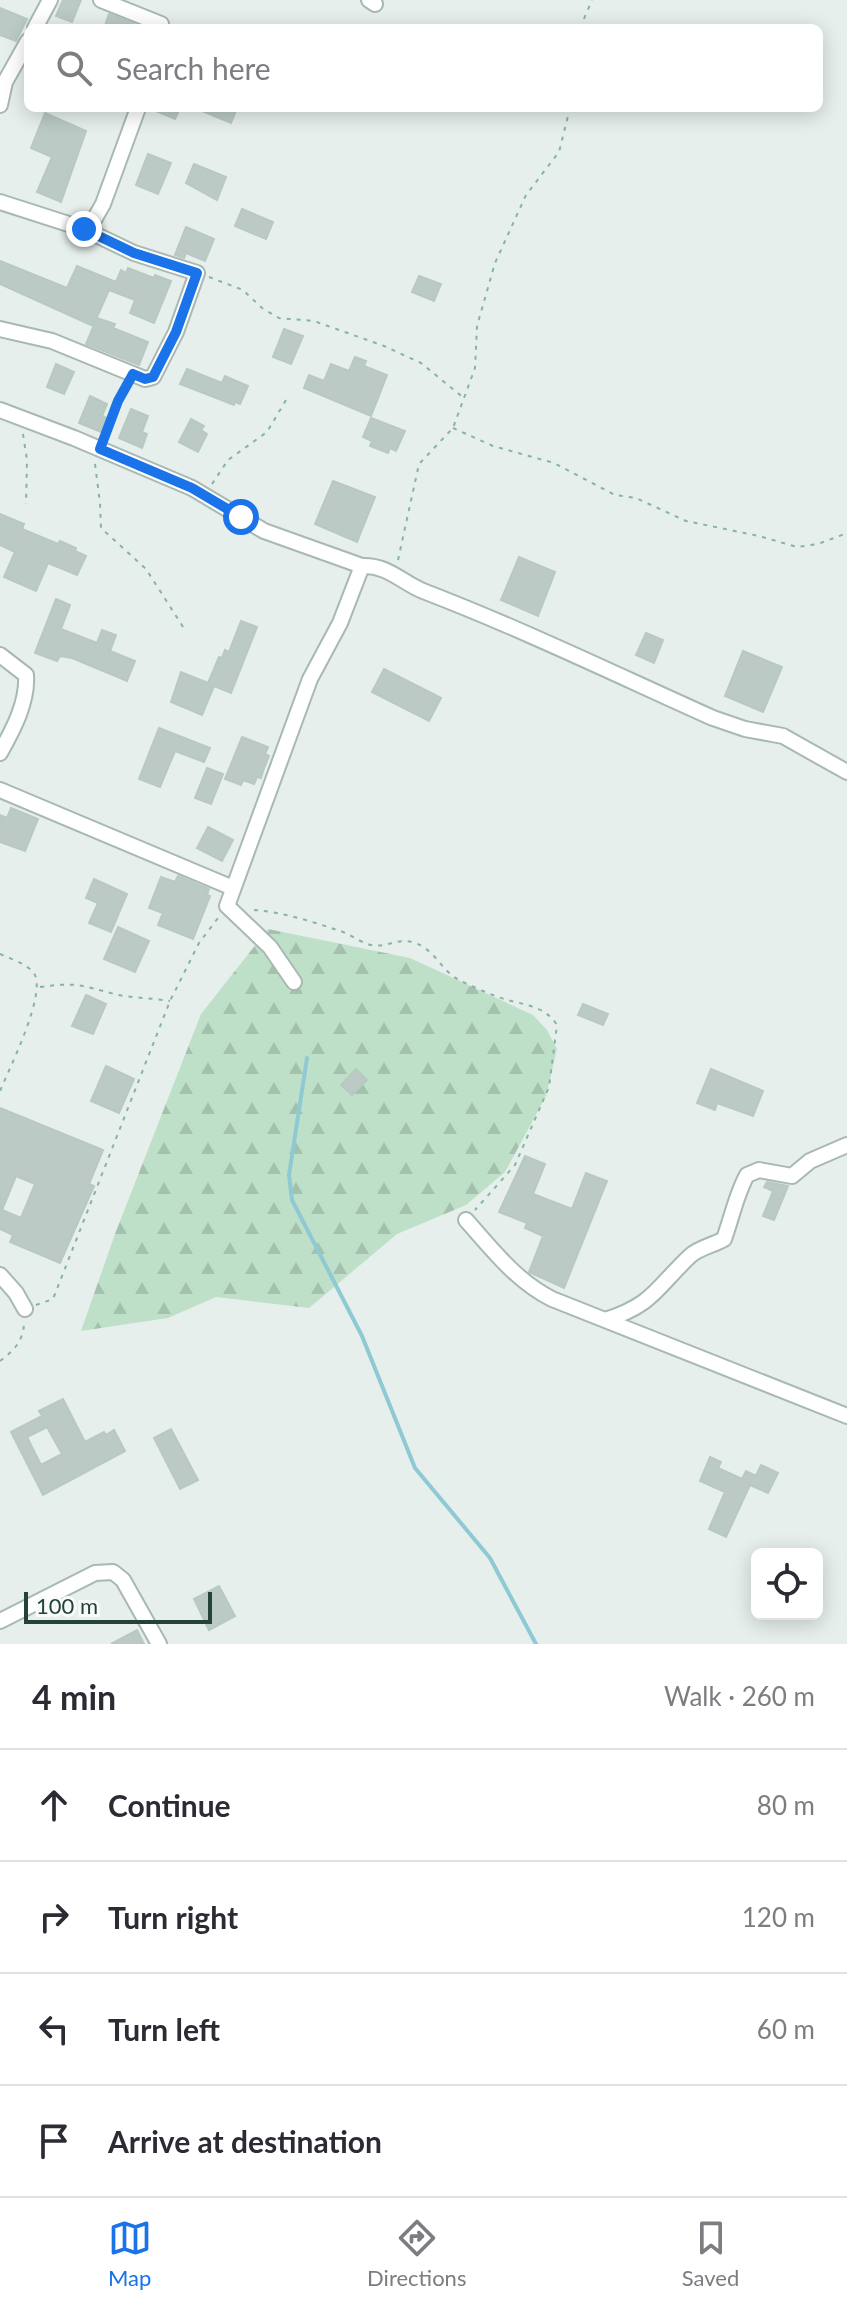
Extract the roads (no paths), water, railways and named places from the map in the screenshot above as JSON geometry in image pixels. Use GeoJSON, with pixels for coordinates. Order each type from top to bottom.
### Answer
{"type":"FeatureCollection","features":[{"type":"Feature","properties":{"kind":"street"},"geometry":{"type":"LineString","coordinates":[[37,24],[50,0]]}},
{"type":"Feature","properties":{"kind":"street"},"geometry":{"type":"LineString","coordinates":[[101,0],[161,24]]}},
{"type":"Feature","properties":{"kind":"street"},"geometry":{"type":"LineString","coordinates":[[0,105],[5,82],[24,48]]}},
{"type":"Feature","properties":{"kind":"street"},"geometry":{"type":"LineString","coordinates":[[84,229],[103,204],[137,112]]}},
{"type":"Feature","properties":{"kind":"street"},"geometry":{"type":"LineString","coordinates":[[0,202],[84,229],[134,253],[197,273],[176,332],[153,377],[145,379],[52,341],[0,329]]}},
{"type":"Feature","properties":{"kind":"street"},"geometry":{"type":"LineString","coordinates":[[6,412],[204,495],[264,531],[362,566],[395,573],[419,589],[499,621],[713,718],[745,729],[783,736],[847,772]]}},
{"type":"Feature","properties":{"kind":"street"},"geometry":{"type":"LineString","coordinates":[[294,982],[270,947],[227,906],[310,679],[340,623],[362,566]]}},
{"type":"Feature","properties":{"kind":"street"},"geometry":{"type":"LineString","coordinates":[[0,655],[26,675],[27,689],[12,732],[0,753]]}},
{"type":"Feature","properties":{"kind":"street"},"geometry":{"type":"LineString","coordinates":[[0,790],[233,888]]}},
{"type":"Feature","properties":{"kind":"street"},"geometry":{"type":"LineString","coordinates":[[605,1320],[629,1312],[653,1296],[693,1253],[724,1239],[738,1192],[747,1175],[759,1170],[792,1176],[810,1161],[847,1145]]}},
{"type":"Feature","properties":{"kind":"street"},"geometry":{"type":"LineString","coordinates":[[466,1220],[507,1266],[538,1292],[847,1416]]}},
{"type":"Feature","properties":{"kind":"street"},"geometry":{"type":"LineString","coordinates":[[0,1275],[25,1309]]}},
{"type":"Feature","properties":{"kind":"street"},"geometry":{"type":"LineString","coordinates":[[0,1621],[95,1573],[113,1572],[123,1580],[159,1644]]}},
{"type":"Feature","properties":{"kind":"waterway"},"geometry":{"type":"LineString","coordinates":[[307,1058],[289,1175],[292,1200],[362,1336],[415,1468],[490,1558],[536,1644]]}}]}
